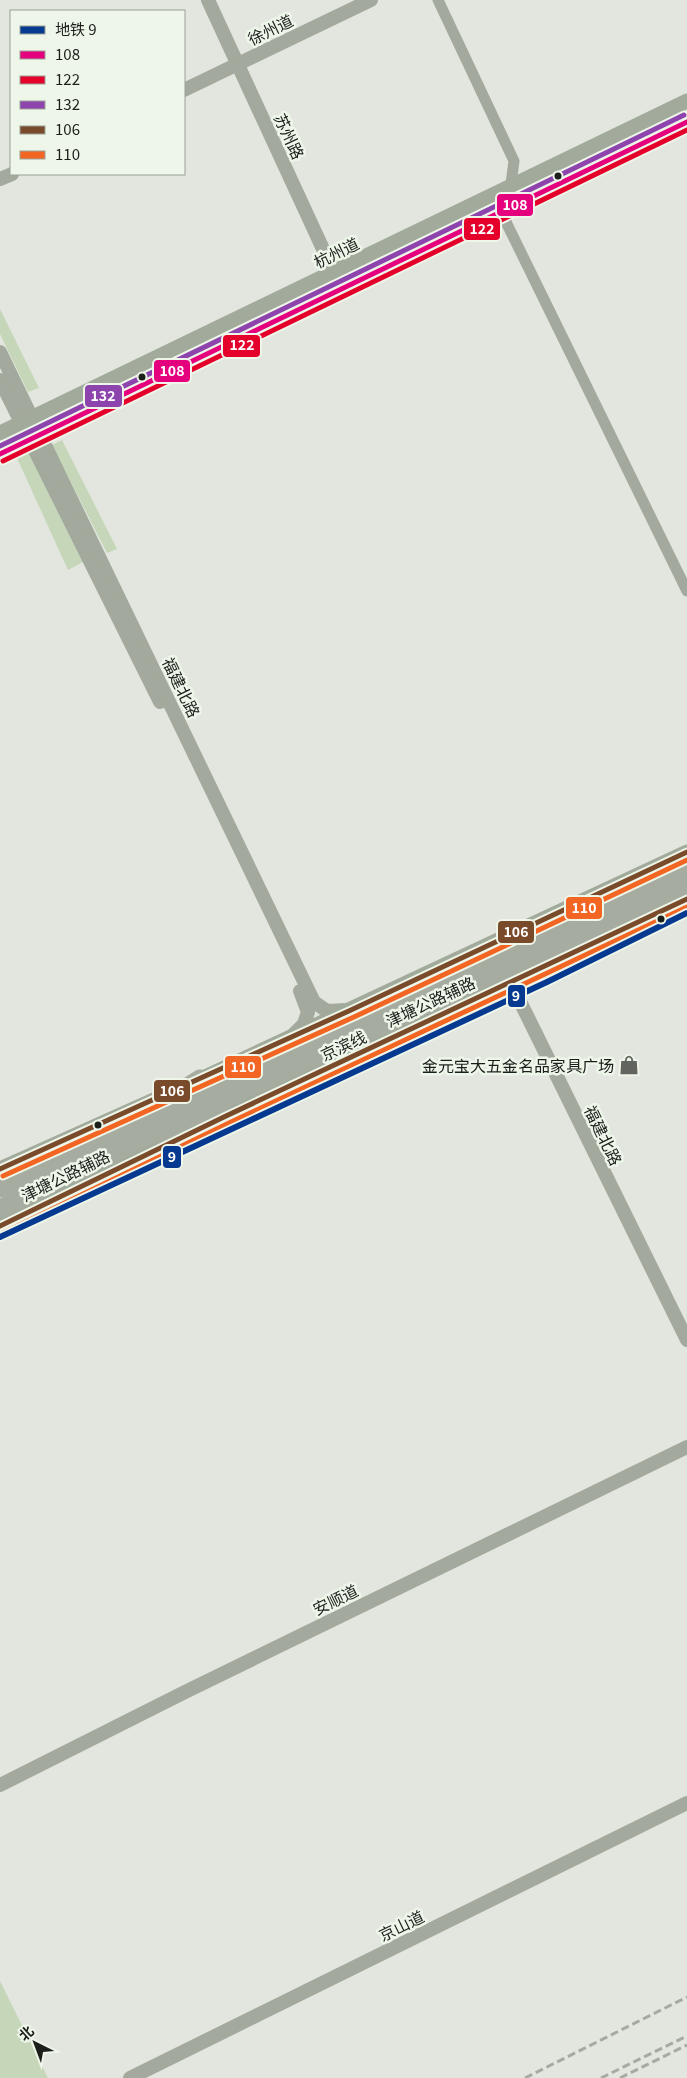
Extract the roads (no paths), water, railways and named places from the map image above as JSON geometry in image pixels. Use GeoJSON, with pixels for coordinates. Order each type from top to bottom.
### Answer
{"type":"FeatureCollection","features":[{"type":"Feature","properties":{"kind":"highway","name":"京滨线"},"geometry":{"type":"LineString","coordinates":[[0,1188],[101,1150],[687,868]]}},
{"type":"Feature","properties":{"kind":"highway","name":"京滨线"},"geometry":{"type":"LineString","coordinates":[[179,1113],[687,884]]}},
{"type":"Feature","properties":{"kind":"highway"},"geometry":{"type":"LineString","coordinates":[[101,1150],[200,1079]]}},
{"type":"Feature","properties":{"kind":"highway"},"geometry":{"type":"LineString","coordinates":[[101,1150],[226,1116]]}},
{"type":"Feature","properties":{"kind":"highway","name":"京滨线"},"geometry":{"type":"LineString","coordinates":[[0,1209],[101,1150]]}},
{"type":"Feature","properties":{"kind":"main road","name":"杭州道"},"geometry":{"type":"LineString","coordinates":[[0,433],[687,101]]}},
{"type":"Feature","properties":{"kind":"main road"},"geometry":{"type":"LineString","coordinates":[[0,454],[687,122]]}},
{"type":"Feature","properties":{"kind":"main road","name":"津塘公路辅路"},"geometry":{"type":"LineString","coordinates":[[0,1169],[351,1010],[687,852]]}},
{"type":"Feature","properties":{"kind":"main road","name":"津塘公路辅路"},"geometry":{"type":"LineString","coordinates":[[0,1226],[226,1116],[687,899]]}},
{"type":"Feature","properties":{"kind":"street","name":"苏州路"},"geometry":{"type":"LineString","coordinates":[[208,0],[341,288]]}},
{"type":"Feature","properties":{"kind":"street","name":"徐州道"},"geometry":{"type":"LineString","coordinates":[[185,90],[371,0]]}},
{"type":"Feature","properties":{"kind":"street"},"geometry":{"type":"LineString","coordinates":[[438,0],[514,161],[506,222],[687,590]]}},
{"type":"Feature","properties":{"kind":"street","name":"福建北路"},"geometry":{"type":"LineString","coordinates":[[0,352],[26,420]]}},
{"type":"Feature","properties":{"kind":"street","name":"福建北路"},"geometry":{"type":"LineString","coordinates":[[0,380],[35,437],[314,1002],[327,1011],[351,1010]]}},
{"type":"Feature","properties":{"kind":"street","name":"福建北路"},"geometry":{"type":"LineString","coordinates":[[35,437],[166,715],[307,1004],[308,1012],[304,1024],[289,1038]]}},
{"type":"Feature","properties":{"kind":"street","name":"福建北路"},"geometry":{"type":"LineString","coordinates":[[492,944],[687,1340]]}},
{"type":"Feature","properties":{"kind":"street","name":"安顺道"},"geometry":{"type":"LineString","coordinates":[[0,1785],[185,1692],[687,1447]]}},
{"type":"Feature","properties":{"kind":"street","name":"京山道"},"geometry":{"type":"LineString","coordinates":[[130,2078],[687,1803]]}},
{"type":"Feature","properties":{"kind":"railway"},"geometry":{"type":"LineString","coordinates":[[525,2078],[687,1997]]}},
{"type":"Feature","properties":{"kind":"railway"},"geometry":{"type":"LineString","coordinates":[[601,2078],[687,2036]]}},
{"type":"Feature","properties":{"kind":"railway"},"geometry":{"type":"LineString","coordinates":[[620,2078],[687,2045]]}},
{"type":"Feature","properties":{"kind":"metro line","name":"9"},"geometry":{"type":"LineString","coordinates":[[0,1237],[547,982],[687,913]]}},
{"type":"Feature","properties":{"kind":"place","name":"金元宝大五金名品家具广场"},"geometry":{"type":"Point","coordinates":[629,1065]}}]}
